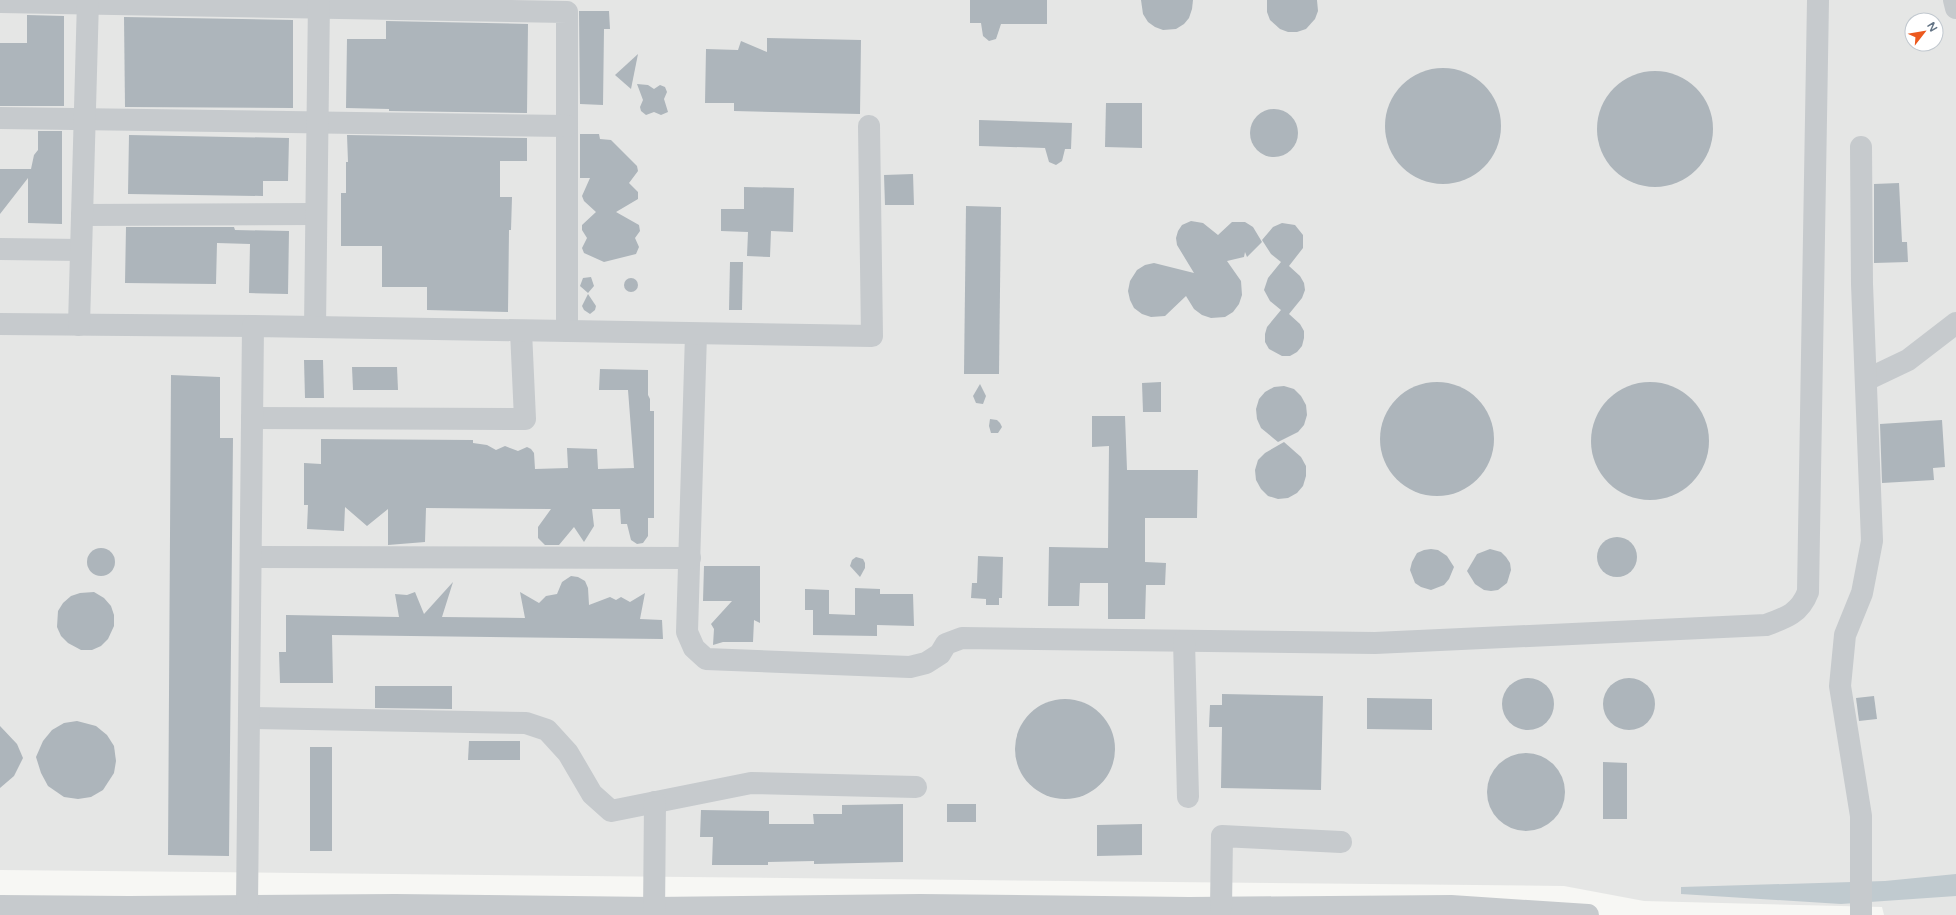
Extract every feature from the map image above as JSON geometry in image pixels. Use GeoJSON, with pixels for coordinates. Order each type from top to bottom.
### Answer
{"type":"FeatureCollection","features":[{"type":"Feature","properties":{"kind":"street"},"geometry":{"type":"LineString","coordinates":[[696,334],[687,632],[694,648],[706,659],[910,667],[926,662],[940,654],[946,644],[962,638],[1374,644],[1766,625],[1785,619],[1804,604],[1808,592],[1818,0]]}},
{"type":"Feature","properties":{"kind":"street"},"geometry":{"type":"LineString","coordinates":[[1954,0],[1956,8]]}},
{"type":"Feature","properties":{"kind":"street"},"geometry":{"type":"LineString","coordinates":[[0,2],[567,6],[567,331]]}},
{"type":"Feature","properties":{"kind":"street"},"geometry":{"type":"LineString","coordinates":[[79,324],[88,2]]}},
{"type":"Feature","properties":{"kind":"street"},"geometry":{"type":"LineString","coordinates":[[315,327],[319,4]]}},
{"type":"Feature","properties":{"kind":"street"},"geometry":{"type":"LineString","coordinates":[[0,118],[567,126]]}},
{"type":"Feature","properties":{"kind":"street"},"geometry":{"type":"LineString","coordinates":[[0,324],[253,326],[872,336],[869,126]]}},
{"type":"Feature","properties":{"kind":"street"},"geometry":{"type":"LineString","coordinates":[[1861,147],[1862,284],[1872,541],[1862,593],[1845,635],[1840,686],[1861,816],[1861,912]]}},
{"type":"Feature","properties":{"kind":"street"},"geometry":{"type":"LineString","coordinates":[[82,215],[316,214]]}},
{"type":"Feature","properties":{"kind":"street"},"geometry":{"type":"LineString","coordinates":[[0,249],[81,250]]}},
{"type":"Feature","properties":{"kind":"street"},"geometry":{"type":"LineString","coordinates":[[1866,380],[1908,360],[1956,323]]}},
{"type":"Feature","properties":{"kind":"street"},"geometry":{"type":"LineString","coordinates":[[246,906],[253,326]]}},
{"type":"Feature","properties":{"kind":"street"},"geometry":{"type":"LineString","coordinates":[[252,418],[525,419],[521,330]]}},
{"type":"Feature","properties":{"kind":"street"},"geometry":{"type":"LineString","coordinates":[[251,557],[690,558]]}},
{"type":"Feature","properties":{"kind":"street"},"geometry":{"type":"LineString","coordinates":[[1184,641],[1188,797]]}},
{"type":"Feature","properties":{"kind":"street"},"geometry":{"type":"LineString","coordinates":[[249,718],[526,722],[547,730],[568,753],[592,794],[611,811],[751,783],[916,787]]}},
{"type":"Feature","properties":{"kind":"street"},"geometry":{"type":"LineString","coordinates":[[654,912],[655,802]]}},
{"type":"Feature","properties":{"kind":"street"},"geometry":{"type":"LineString","coordinates":[[1221,907],[1222,836],[1341,842]]}},
{"type":"Feature","properties":{"kind":"street"},"geometry":{"type":"LineString","coordinates":[[0,906],[129,911],[246,906],[395,910],[654,912],[1221,907],[1451,910],[1588,915]]}},
{"type":"Feature","properties":{"kind":"shaded area"},"geometry":{"type":"Polygon","coordinates":[[[0,0],[1956,0],[1956,915],[1884,915],[1882,907],[1644,901],[1564,886],[0,870],[0,0]]]}},
{"type":"Feature","properties":{"kind":"shaded area"},"geometry":{"type":"Polygon","coordinates":[[[1956,874],[1956,896],[1841,904],[1681,894],[1681,887],[1885,881],[1956,874]]]}},
{"type":"Feature","properties":{"kind":"building"},"geometry":{"type":"Polygon","coordinates":[[[970,0],[1047,0],[1047,24],[1001,24],[996,39],[989,41],[983,36],[981,23],[970,23],[970,0]]]}},
{"type":"Feature","properties":{"kind":"building"},"geometry":{"type":"Polygon","coordinates":[[[1141,0],[1193,0],[1189,18],[1184,24],[1176,29],[1163,30],[1148,22],[1143,14],[1141,0]]]}},
{"type":"Feature","properties":{"kind":"building"},"geometry":{"type":"Polygon","coordinates":[[[1267,0],[1317,0],[1318,11],[1315,19],[1306,29],[1297,32],[1288,32],[1280,29],[1270,20],[1267,12],[1267,0]]]}},
{"type":"Feature","properties":{"kind":"building"},"geometry":{"type":"Polygon","coordinates":[[[579,11],[609,11],[610,29],[604,29],[603,105],[580,104],[579,11]]]}},
{"type":"Feature","properties":{"kind":"building"},"geometry":{"type":"Polygon","coordinates":[[[27,15],[64,16],[64,106],[0,106],[0,43],[27,43],[27,15]]]}},
{"type":"Feature","properties":{"kind":"building"},"geometry":{"type":"Polygon","coordinates":[[[124,17],[293,20],[293,108],[125,107],[124,17]]]}},
{"type":"Feature","properties":{"kind":"building"},"geometry":{"type":"Polygon","coordinates":[[[386,21],[528,24],[527,113],[389,111],[389,109],[346,108],[347,39],[386,39],[386,21]]]}},
{"type":"Feature","properties":{"kind":"building"},"geometry":{"type":"Polygon","coordinates":[[[767,38],[861,40],[860,114],[734,111],[734,103],[705,103],[706,49],[738,50],[741,41],[767,52],[767,38]]]}},
{"type":"Feature","properties":{"kind":"building"},"geometry":{"type":"Polygon","coordinates":[[[638,54],[631,89],[615,75],[638,54]]]}},
{"type":"Feature","properties":{"kind":"building"},"geometry":{"type":"Polygon","coordinates":[[[1443,68],[1465,72],[1484,85],[1497,104],[1501,126],[1497,148],[1484,167],[1465,180],[1443,184],[1421,180],[1402,167],[1389,148],[1385,126],[1389,104],[1402,85],[1421,72],[1443,68]]]}},
{"type":"Feature","properties":{"kind":"building"},"geometry":{"type":"Polygon","coordinates":[[[1655,71],[1677,75],[1696,88],[1709,107],[1713,129],[1709,151],[1696,170],[1677,183],[1655,187],[1633,183],[1614,170],[1601,151],[1597,129],[1601,107],[1614,88],[1633,75],[1655,71]]]}},
{"type":"Feature","properties":{"kind":"building"},"geometry":{"type":"Polygon","coordinates":[[[637,84],[648,85],[654,89],[660,85],[665,87],[667,92],[664,99],[668,112],[661,115],[654,112],[646,115],[641,111],[640,107],[643,100],[637,84]]]}},
{"type":"Feature","properties":{"kind":"building"},"geometry":{"type":"Polygon","coordinates":[[[1106,103],[1142,103],[1142,148],[1105,147],[1106,103]]]}},
{"type":"Feature","properties":{"kind":"building"},"geometry":{"type":"Polygon","coordinates":[[[1269,109],[1279,109],[1291,116],[1298,128],[1298,138],[1291,150],[1279,157],[1269,157],[1261,153],[1254,146],[1250,138],[1250,128],[1254,120],[1261,113],[1269,109]]]}},
{"type":"Feature","properties":{"kind":"building"},"geometry":{"type":"Polygon","coordinates":[[[979,120],[1072,123],[1071,149],[1065,149],[1062,161],[1056,165],[1049,162],[1045,148],[979,146],[979,120]]]}},
{"type":"Feature","properties":{"kind":"building"},"geometry":{"type":"Polygon","coordinates":[[[38,131],[62,131],[62,224],[28,223],[28,178],[0,214],[0,169],[31,169],[34,155],[38,150],[38,131]]]}},
{"type":"Feature","properties":{"kind":"building"},"geometry":{"type":"Polygon","coordinates":[[[580,134],[599,134],[600,139],[611,140],[637,166],[638,171],[629,183],[638,192],[638,199],[616,212],[639,225],[640,231],[635,238],[639,247],[636,254],[604,262],[584,253],[582,248],[587,238],[582,230],[582,225],[596,212],[584,201],[582,196],[590,178],[580,178],[580,134]]]}},
{"type":"Feature","properties":{"kind":"building"},"geometry":{"type":"Polygon","coordinates":[[[129,135],[289,138],[288,181],[263,181],[263,196],[128,194],[129,135]]]}},
{"type":"Feature","properties":{"kind":"building"},"geometry":{"type":"Polygon","coordinates":[[[347,135],[527,138],[527,161],[500,161],[500,197],[512,197],[511,230],[509,230],[508,312],[427,310],[427,287],[382,287],[382,246],[341,246],[341,193],[346,193],[346,162],[348,162],[347,135]]]}},
{"type":"Feature","properties":{"kind":"building"},"geometry":{"type":"Polygon","coordinates":[[[913,174],[914,205],[885,205],[884,175],[913,174]]]}},
{"type":"Feature","properties":{"kind":"building"},"geometry":{"type":"Polygon","coordinates":[[[1899,183],[1902,242],[1907,242],[1908,262],[1874,263],[1874,184],[1899,183]]]}},
{"type":"Feature","properties":{"kind":"building"},"geometry":{"type":"Polygon","coordinates":[[[744,187],[794,188],[793,232],[771,231],[770,257],[747,256],[748,232],[721,231],[721,209],[744,209],[744,187]]]}},
{"type":"Feature","properties":{"kind":"building"},"geometry":{"type":"Polygon","coordinates":[[[966,206],[1001,207],[999,374],[964,374],[966,206]]]}},
{"type":"Feature","properties":{"kind":"building"},"geometry":{"type":"Polygon","coordinates":[[[1191,221],[1203,223],[1218,235],[1232,222],[1245,222],[1253,227],[1262,242],[1247,257],[1245,252],[1244,257],[1227,261],[1241,281],[1242,295],[1239,304],[1233,312],[1225,317],[1211,318],[1202,315],[1194,309],[1186,296],[1165,316],[1151,317],[1142,314],[1134,308],[1128,291],[1130,281],[1137,270],[1145,265],[1154,263],[1194,273],[1177,245],[1176,238],[1182,225],[1191,221]]]}},
{"type":"Feature","properties":{"kind":"building"},"geometry":{"type":"Polygon","coordinates":[[[1282,223],[1295,225],[1303,235],[1303,248],[1289,266],[1300,276],[1304,283],[1305,290],[1302,298],[1289,314],[1300,324],[1304,331],[1304,338],[1302,346],[1297,352],[1290,356],[1282,356],[1269,349],[1265,342],[1267,327],[1281,310],[1270,301],[1264,290],[1268,278],[1281,262],[1271,254],[1262,240],[1273,227],[1282,223]]]}},
{"type":"Feature","properties":{"kind":"building"},"geometry":{"type":"Polygon","coordinates":[[[126,227],[234,227],[235,230],[289,231],[288,294],[249,293],[250,244],[217,243],[216,284],[125,283],[126,227]]]}},
{"type":"Feature","properties":{"kind":"building"},"geometry":{"type":"Polygon","coordinates":[[[730,262],[743,262],[742,310],[729,310],[730,262]]]}},
{"type":"Feature","properties":{"kind":"building"},"geometry":{"type":"Polygon","coordinates":[[[591,277],[594,286],[588,293],[580,286],[583,278],[591,277]]]}},
{"type":"Feature","properties":{"kind":"building"},"geometry":{"type":"Polygon","coordinates":[[[631,278],[636,280],[638,285],[636,290],[631,292],[626,290],[624,285],[626,280],[631,278]]]}},
{"type":"Feature","properties":{"kind":"building"},"geometry":{"type":"Polygon","coordinates":[[[588,294],[596,306],[595,310],[590,314],[584,310],[582,306],[588,294]]]}},
{"type":"Feature","properties":{"kind":"building"},"geometry":{"type":"Polygon","coordinates":[[[304,360],[323,360],[324,398],[305,398],[304,360]]]}},
{"type":"Feature","properties":{"kind":"building"},"geometry":{"type":"Polygon","coordinates":[[[352,367],[397,367],[398,390],[353,390],[352,367]]]}},
{"type":"Feature","properties":{"kind":"building"},"geometry":{"type":"Polygon","coordinates":[[[600,369],[648,370],[648,395],[650,399],[650,411],[654,411],[654,518],[648,518],[648,536],[643,543],[637,544],[631,540],[627,524],[621,524],[620,509],[592,509],[594,526],[584,542],[574,527],[559,545],[545,545],[538,538],[538,527],[551,509],[426,508],[425,542],[388,545],[388,509],[367,526],[345,507],[344,531],[307,529],[308,505],[304,505],[304,463],[321,464],[321,439],[473,440],[473,443],[487,445],[496,450],[505,446],[518,451],[527,447],[534,453],[535,469],[568,468],[567,448],[597,449],[598,469],[634,468],[628,390],[599,390],[600,369]]]}},
{"type":"Feature","properties":{"kind":"building"},"geometry":{"type":"Polygon","coordinates":[[[171,375],[220,377],[220,438],[233,438],[229,856],[168,855],[171,375]]]}},
{"type":"Feature","properties":{"kind":"building"},"geometry":{"type":"Polygon","coordinates":[[[1161,382],[1161,412],[1143,412],[1142,383],[1161,382]]]}},
{"type":"Feature","properties":{"kind":"building"},"geometry":{"type":"Polygon","coordinates":[[[1437,382],[1459,386],[1478,398],[1490,417],[1494,439],[1490,461],[1478,480],[1459,492],[1437,496],[1415,492],[1396,480],[1384,461],[1380,439],[1384,417],[1396,398],[1415,386],[1437,382]]]}},
{"type":"Feature","properties":{"kind":"building"},"geometry":{"type":"Polygon","coordinates":[[[1650,382],[1672,387],[1683,392],[1699,408],[1704,419],[1709,441],[1704,463],[1699,474],[1683,490],[1672,495],[1650,500],[1628,495],[1617,490],[1601,474],[1596,463],[1591,441],[1596,419],[1601,408],[1617,392],[1628,387],[1650,382]]]}},
{"type":"Feature","properties":{"kind":"building"},"geometry":{"type":"Polygon","coordinates":[[[980,384],[986,396],[983,404],[976,403],[973,396],[980,384]]]}},
{"type":"Feature","properties":{"kind":"building"},"geometry":{"type":"Polygon","coordinates":[[[1284,386],[1294,389],[1301,396],[1306,405],[1307,415],[1304,425],[1298,432],[1278,442],[1261,428],[1257,419],[1256,409],[1259,399],[1265,392],[1274,387],[1284,386]]]}},
{"type":"Feature","properties":{"kind":"building"},"geometry":{"type":"Polygon","coordinates":[[[1092,416],[1125,416],[1127,470],[1198,470],[1197,518],[1145,518],[1145,562],[1166,563],[1165,585],[1146,585],[1145,619],[1108,619],[1108,583],[1080,583],[1079,606],[1048,606],[1049,547],[1108,548],[1109,446],[1092,447],[1092,416]]]}},
{"type":"Feature","properties":{"kind":"building"},"geometry":{"type":"Polygon","coordinates":[[[990,419],[997,420],[1000,423],[1002,427],[998,433],[991,433],[989,426],[990,419]]]}},
{"type":"Feature","properties":{"kind":"building"},"geometry":{"type":"Polygon","coordinates":[[[1942,420],[1945,467],[1933,468],[1934,480],[1882,483],[1880,424],[1942,420]]]}},
{"type":"Feature","properties":{"kind":"building"},"geometry":{"type":"Polygon","coordinates":[[[1284,442],[1301,457],[1306,466],[1306,476],[1303,486],[1297,493],[1288,498],[1278,499],[1268,496],[1261,489],[1256,480],[1255,470],[1258,460],[1265,453],[1284,442]]]}},
{"type":"Feature","properties":{"kind":"building"},"geometry":{"type":"Polygon","coordinates":[[[1613,537],[1621,537],[1628,540],[1634,546],[1637,557],[1634,568],[1628,574],[1621,577],[1613,577],[1606,574],[1600,568],[1597,561],[1597,553],[1600,546],[1606,540],[1613,537]]]}},
{"type":"Feature","properties":{"kind":"building"},"geometry":{"type":"Polygon","coordinates":[[[101,548],[111,552],[115,562],[111,572],[101,576],[91,572],[87,562],[91,552],[101,548]]]}},
{"type":"Feature","properties":{"kind":"building"},"geometry":{"type":"Polygon","coordinates":[[[1431,549],[1438,550],[1447,556],[1454,567],[1449,579],[1444,585],[1431,590],[1421,587],[1415,583],[1410,570],[1417,553],[1431,549]]]}},
{"type":"Feature","properties":{"kind":"building"},"geometry":{"type":"Polygon","coordinates":[[[1490,549],[1501,552],[1506,557],[1510,563],[1511,570],[1507,583],[1498,590],[1491,591],[1484,590],[1475,584],[1467,571],[1477,554],[1490,549]]]}},
{"type":"Feature","properties":{"kind":"building"},"geometry":{"type":"Polygon","coordinates":[[[978,556],[1003,557],[1002,598],[999,598],[999,605],[986,605],[986,599],[971,598],[972,583],[977,583],[978,556]]]}},
{"type":"Feature","properties":{"kind":"building"},"geometry":{"type":"Polygon","coordinates":[[[856,557],[863,559],[865,563],[865,568],[860,577],[850,566],[852,560],[856,557]]]}},
{"type":"Feature","properties":{"kind":"building"},"geometry":{"type":"Polygon","coordinates":[[[704,566],[760,566],[760,623],[754,620],[753,642],[723,642],[713,645],[714,629],[711,624],[732,601],[703,601],[704,566]]]}},
{"type":"Feature","properties":{"kind":"building"},"geometry":{"type":"Polygon","coordinates":[[[571,576],[578,577],[585,581],[588,588],[589,605],[610,597],[616,600],[621,597],[630,602],[645,593],[640,619],[662,620],[663,639],[332,635],[333,683],[280,683],[279,652],[286,652],[286,615],[399,617],[395,594],[407,595],[415,592],[424,614],[453,582],[442,617],[525,618],[520,592],[539,603],[546,596],[557,594],[562,582],[571,576]]]}},
{"type":"Feature","properties":{"kind":"building"},"geometry":{"type":"Polygon","coordinates":[[[855,588],[880,589],[880,594],[913,594],[914,626],[877,625],[877,636],[813,635],[813,610],[805,610],[805,589],[829,590],[829,614],[855,615],[855,588]]]}},
{"type":"Feature","properties":{"kind":"building"},"geometry":{"type":"Polygon","coordinates":[[[94,592],[104,598],[111,606],[114,615],[114,626],[108,639],[101,646],[92,650],[81,650],[68,643],[61,636],[57,627],[58,611],[63,603],[71,596],[80,593],[94,592]]]}},
{"type":"Feature","properties":{"kind":"building"},"geometry":{"type":"Polygon","coordinates":[[[1523,678],[1533,678],[1547,685],[1554,699],[1554,709],[1547,723],[1533,730],[1523,730],[1513,726],[1506,719],[1502,709],[1502,699],[1506,689],[1513,682],[1523,678]]]}},
{"type":"Feature","properties":{"kind":"building"},"geometry":{"type":"Polygon","coordinates":[[[1624,678],[1634,678],[1648,685],[1655,699],[1655,709],[1648,723],[1634,730],[1624,730],[1614,726],[1607,719],[1603,709],[1603,699],[1607,689],[1614,682],[1624,678]]]}},
{"type":"Feature","properties":{"kind":"building"},"geometry":{"type":"Polygon","coordinates":[[[375,686],[452,686],[452,709],[375,708],[375,686]]]}},
{"type":"Feature","properties":{"kind":"building"},"geometry":{"type":"Polygon","coordinates":[[[1222,694],[1323,696],[1321,790],[1221,788],[1222,727],[1209,727],[1210,705],[1222,705],[1222,694]]]}},
{"type":"Feature","properties":{"kind":"building"},"geometry":{"type":"Polygon","coordinates":[[[1874,696],[1877,719],[1859,721],[1856,698],[1874,696]]]}},
{"type":"Feature","properties":{"kind":"building"},"geometry":{"type":"Polygon","coordinates":[[[1367,698],[1432,699],[1432,730],[1367,729],[1367,698]]]}},
{"type":"Feature","properties":{"kind":"building"},"geometry":{"type":"Polygon","coordinates":[[[1065,699],[1084,703],[1100,714],[1111,730],[1115,749],[1111,768],[1100,784],[1084,795],[1065,799],[1046,795],[1030,784],[1019,768],[1015,749],[1019,730],[1030,714],[1046,703],[1065,699]]]}},
{"type":"Feature","properties":{"kind":"building"},"geometry":{"type":"Polygon","coordinates":[[[77,721],[96,726],[107,735],[114,746],[116,761],[114,773],[103,790],[91,797],[78,799],[64,797],[48,786],[41,773],[36,757],[43,741],[52,730],[64,723],[77,721]]]}},
{"type":"Feature","properties":{"kind":"building"},"geometry":{"type":"Polygon","coordinates":[[[0,726],[17,744],[23,758],[14,776],[0,788],[0,726]]]}},
{"type":"Feature","properties":{"kind":"building"},"geometry":{"type":"Polygon","coordinates":[[[469,741],[520,741],[520,760],[468,760],[469,741]]]}},
{"type":"Feature","properties":{"kind":"building"},"geometry":{"type":"Polygon","coordinates":[[[310,747],[332,747],[332,851],[310,851],[310,747]]]}},
{"type":"Feature","properties":{"kind":"building"},"geometry":{"type":"Polygon","coordinates":[[[1526,753],[1541,756],[1554,764],[1562,777],[1565,792],[1562,807],[1554,820],[1541,828],[1526,831],[1511,828],[1498,820],[1490,807],[1487,792],[1490,777],[1498,764],[1511,756],[1526,753]]]}},
{"type":"Feature","properties":{"kind":"building"},"geometry":{"type":"Polygon","coordinates":[[[1603,762],[1627,763],[1627,819],[1603,819],[1603,762]]]}},
{"type":"Feature","properties":{"kind":"building"},"geometry":{"type":"Polygon","coordinates":[[[903,804],[903,862],[814,864],[814,861],[768,862],[768,865],[712,865],[713,837],[700,837],[701,810],[769,811],[769,824],[814,824],[813,814],[842,814],[842,805],[903,804]]]}},
{"type":"Feature","properties":{"kind":"building"},"geometry":{"type":"Polygon","coordinates":[[[947,804],[976,804],[976,822],[947,822],[947,804]]]}},
{"type":"Feature","properties":{"kind":"building"},"geometry":{"type":"Polygon","coordinates":[[[1142,824],[1142,855],[1097,856],[1097,825],[1142,824]]]}}]}
